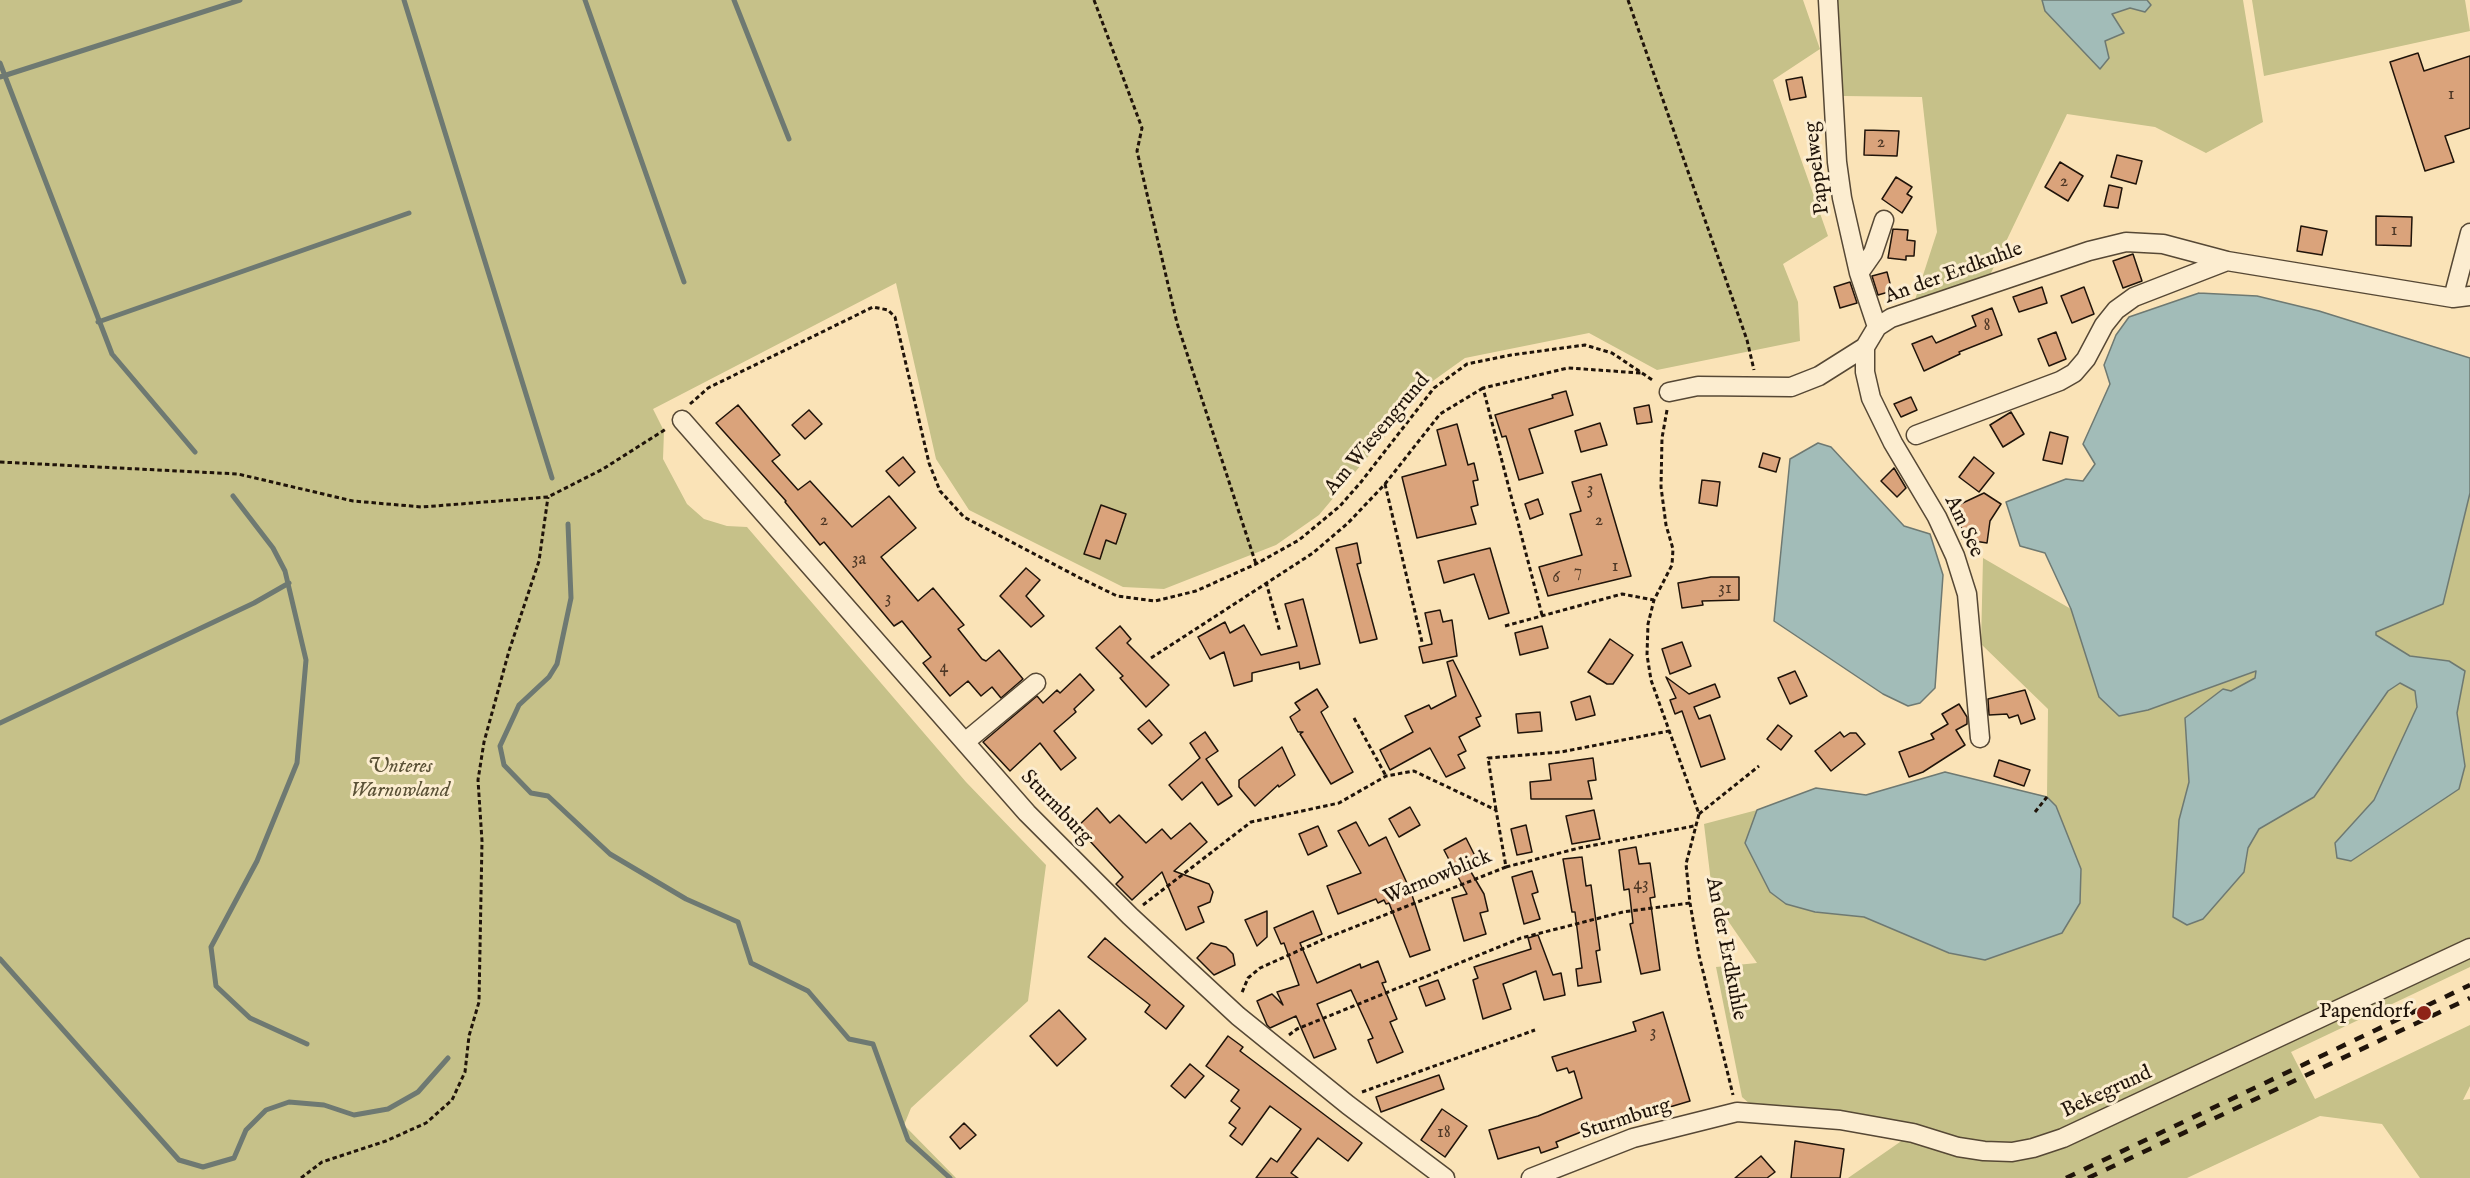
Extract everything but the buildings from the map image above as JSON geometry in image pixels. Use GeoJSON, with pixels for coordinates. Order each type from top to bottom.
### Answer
{"type":"FeatureCollection","features":[{"type":"Feature","properties":{"kind":"street","name":"Pappelweg"},"geometry":{"type":"LineString","coordinates":[[1828,0],[1837,162],[1842,198],[1859,273],[1877,327]]}},
{"type":"Feature","properties":{"kind":"street"},"geometry":{"type":"LineString","coordinates":[[1859,273],[1873,253],[1884,220]]}},
{"type":"Feature","properties":{"kind":"street"},"geometry":{"type":"LineString","coordinates":[[2462,297],[2470,233]]}},
{"type":"Feature","properties":{"kind":"street","name":"An der Erdkuhle"},"geometry":{"type":"LineString","coordinates":[[1669,392],[1698,386],[1791,387],[1819,376],[1865,347],[1877,327],[1890,318],[2089,251],[2126,242],[2163,244],[2227,261],[2462,297]]}},
{"type":"Feature","properties":{"kind":"street"},"geometry":{"type":"LineString","coordinates":[[1916,435],[2060,381],[2074,373],[2086,359],[2104,325],[2116,310],[2134,297],[2227,261]]}},
{"type":"Feature","properties":{"kind":"street","name":"Am See"},"geometry":{"type":"LineString","coordinates":[[1865,347],[1865,372],[1871,398],[1893,443],[1937,517],[1955,556],[1967,594],[1980,738]]}},
{"type":"Feature","properties":{"kind":"street","name":"Sturmburg"},"geometry":{"type":"LineString","coordinates":[[682,420],[1027,813],[1130,916],[1238,1016],[1348,1105],[1445,1178]]}},
{"type":"Feature","properties":{"kind":"street"},"geometry":{"type":"LineString","coordinates":[[964,742],[1036,683]]}},
{"type":"Feature","properties":{"kind":"street","name":"Bekegrund"},"geometry":{"type":"LineString","coordinates":[[1737,1112],[1840,1120],[1913,1133],[1958,1147],[1984,1151],[2012,1152],[2033,1148],[2063,1138],[2470,948]]}},
{"type":"Feature","properties":{"kind":"street","name":"Sturmburg"},"geometry":{"type":"LineString","coordinates":[[1531,1178],[1633,1138],[1737,1112]]}},
{"type":"Feature","properties":{"kind":"path"},"geometry":{"type":"LineString","coordinates":[[1094,0],[1142,128],[1137,151],[1177,323],[1256,564]]}},
{"type":"Feature","properties":{"kind":"path"},"geometry":{"type":"LineString","coordinates":[[1628,0],[1747,340],[1758,387]]}},
{"type":"Feature","properties":{"kind":"path","name":"Am Wiesengrund"},"geometry":{"type":"LineString","coordinates":[[682,420],[690,403],[708,388],[873,308],[888,310],[895,317],[929,463],[940,491],[964,517],[1080,578],[1118,596],[1155,601],[1196,591],[1256,564],[1299,540],[1340,506],[1434,388],[1467,364],[1511,355],[1585,345],[1612,353],[1669,392]]}},
{"type":"Feature","properties":{"kind":"path"},"geometry":{"type":"LineString","coordinates":[[1151,658],[1313,553],[1348,523],[1385,484],[1440,414],[1483,388],[1568,368],[1643,373]]}},
{"type":"Feature","properties":{"kind":"path"},"geometry":{"type":"LineString","coordinates":[[1483,388],[1542,615]]}},
{"type":"Feature","properties":{"kind":"path"},"geometry":{"type":"LineString","coordinates":[[1669,392],[1662,438],[1661,487],[1666,525],[1673,549],[1672,565],[1654,600],[1648,624],[1647,655],[1651,680],[1699,814],[1759,766]]}},
{"type":"Feature","properties":{"kind":"path"},"geometry":{"type":"LineString","coordinates":[[0,462],[238,474],[353,501],[422,507],[548,496],[603,469],[682,420]]}},
{"type":"Feature","properties":{"kind":"path"},"geometry":{"type":"LineString","coordinates":[[1385,484],[1422,642]]}},
{"type":"Feature","properties":{"kind":"path"},"geometry":{"type":"LineString","coordinates":[[301,1178],[322,1162],[386,1141],[426,1123],[452,1100],[465,1072],[469,1036],[479,1002],[482,841],[478,780],[484,742],[509,651],[539,561],[548,496]]}},
{"type":"Feature","properties":{"kind":"path"},"geometry":{"type":"LineString","coordinates":[[1266,582],[1280,632]]}},
{"type":"Feature","properties":{"kind":"path"},"geometry":{"type":"LineString","coordinates":[[1505,626],[1622,594],[1654,600]]}},
{"type":"Feature","properties":{"kind":"path"},"geometry":{"type":"LineString","coordinates":[[1354,718],[1386,776]]}},
{"type":"Feature","properties":{"kind":"path","name":"Warnowblick"},"geometry":{"type":"LineString","coordinates":[[1238,1016],[1242,989],[1248,978],[1260,968],[1329,937],[1506,867],[1488,759],[1562,752],[1669,731]]}},
{"type":"Feature","properties":{"kind":"path"},"geometry":{"type":"LineString","coordinates":[[1130,916],[1251,822],[1339,803],[1386,776],[1414,771],[1496,810]]}},
{"type":"Feature","properties":{"kind":"path"},"geometry":{"type":"LineString","coordinates":[[2035,812],[2047,797]]}},
{"type":"Feature","properties":{"kind":"path","name":"An der Erdkuhle"},"geometry":{"type":"LineString","coordinates":[[1699,814],[1694,826],[1686,864],[1690,903],[1699,955],[1737,1112]]}},
{"type":"Feature","properties":{"kind":"path"},"geometry":{"type":"LineString","coordinates":[[1506,867],[1579,848],[1694,826]]}},
{"type":"Feature","properties":{"kind":"path"},"geometry":{"type":"LineString","coordinates":[[1276,1047],[1297,1029],[1521,938],[1623,912],[1690,903]]}},
{"type":"Feature","properties":{"kind":"path"},"geometry":{"type":"LineString","coordinates":[[1348,1105],[1361,1092],[1534,1030]]}},
{"type":"Feature","properties":{"kind":"green space","name":"Unteres Warnowland"},"geometry":{"type":"Polygon","coordinates":[[[0,0],[1803,0],[1820,49],[1773,80],[1828,236],[1783,264],[1798,302],[1800,341],[1657,370],[1589,333],[1465,358],[1430,383],[1319,515],[1276,545],[1164,589],[1123,587],[969,510],[936,459],[896,283],[653,409],[664,431],[663,459],[687,504],[704,519],[727,526],[747,527],[966,782],[1046,865],[1028,1001],[911,1108],[904,1125],[956,1178],[0,1178],[0,0]]]}},
{"type":"Feature","properties":{"kind":"green space"},"geometry":{"type":"Polygon","coordinates":[[[1836,0],[2042,0],[2045,11],[2105,41],[2112,14],[2150,5],[2147,0],[2243,0],[2263,122],[2206,153],[2155,127],[2067,114],[1990,275],[1915,300],[1937,232],[1922,97],[1843,96],[1836,0]]]}},
{"type":"Feature","properties":{"kind":"green space"},"geometry":{"type":"Polygon","coordinates":[[[2252,0],[2465,0],[2470,31],[2264,76],[2252,0]]]}},
{"type":"Feature","properties":{"kind":"green space"},"geometry":{"type":"Polygon","coordinates":[[[2470,493],[2470,967],[2291,1052],[2315,1099],[2470,1025],[2470,1086],[2463,1100],[2470,1099],[2470,1178],[2420,1178],[2382,1124],[2320,1116],[2187,1178],[1848,1178],[1913,1133],[1916,1125],[1842,1111],[1751,1105],[1742,1097],[1716,967],[1757,963],[1713,899],[1704,824],[1757,810],[1745,843],[1770,892],[1786,904],[1815,912],[1864,917],[1949,953],[2056,806],[2047,797],[2048,709],[1981,644],[1983,558],[2071,609],[2099,697],[2119,716],[2148,710],[2257,671],[2255,678],[2185,718],[2189,782],[2179,820],[2244,873],[2248,848],[2259,829],[2314,797],[2388,691],[2400,683],[2415,691],[2417,707],[2374,800],[2335,843],[2465,766],[2457,713],[2465,671],[2449,661],[2410,656],[2376,635],[2376,632],[2443,604],[2470,493]]]}},
{"type":"Feature","properties":{"kind":"water"},"geometry":{"type":"Polygon","coordinates":[[[2042,0],[2147,0],[2151,5],[2145,12],[2130,8],[2112,14],[2124,33],[2105,41],[2109,58],[2100,69],[2045,11],[2042,0]]]}},
{"type":"Feature","properties":{"kind":"water"},"geometry":{"type":"Polygon","coordinates":[[[2199,293],[2257,296],[2319,311],[2470,358],[2470,493],[2443,604],[2376,632],[2376,635],[2410,656],[2449,661],[2465,671],[2457,713],[2465,766],[2459,789],[2351,861],[2337,858],[2335,843],[2374,800],[2417,707],[2415,691],[2400,683],[2388,691],[2314,797],[2259,829],[2248,848],[2244,872],[2203,919],[2187,925],[2173,917],[2179,820],[2189,782],[2185,718],[2223,689],[2231,691],[2255,678],[2256,671],[2148,710],[2119,716],[2099,697],[2071,609],[2045,553],[2020,546],[2006,502],[2066,479],[2083,481],[2095,464],[2083,444],[2110,384],[2104,365],[2116,335],[2129,317],[2199,293]]]}},
{"type":"Feature","properties":{"kind":"water"},"geometry":{"type":"Polygon","coordinates":[[[1818,443],[1831,447],[1904,526],[1930,534],[1943,575],[1935,688],[1920,703],[1908,706],[1883,694],[1774,621],[1790,459],[1818,443]]]}},
{"type":"Feature","properties":{"kind":"water"},"geometry":{"type":"Polygon","coordinates":[[[1945,772],[2047,797],[2056,806],[2081,869],[2080,903],[2062,933],[1985,960],[1949,953],[1864,917],[1815,912],[1786,904],[1770,892],[1745,843],[1757,810],[1816,788],[1866,795],[1945,772]]]}},
{"type":"Feature","properties":{"kind":"waterway"},"geometry":{"type":"LineString","coordinates":[[0,77],[240,0]]}},
{"type":"Feature","properties":{"kind":"waterway"},"geometry":{"type":"LineString","coordinates":[[404,0],[552,478]]}},
{"type":"Feature","properties":{"kind":"waterway"},"geometry":{"type":"LineString","coordinates":[[585,0],[684,282]]}},
{"type":"Feature","properties":{"kind":"waterway"},"geometry":{"type":"LineString","coordinates":[[734,0],[789,139]]}},
{"type":"Feature","properties":{"kind":"waterway"},"geometry":{"type":"LineString","coordinates":[[0,63],[112,354],[195,452]]}},
{"type":"Feature","properties":{"kind":"waterway"},"geometry":{"type":"LineString","coordinates":[[98,322],[409,213]]}},
{"type":"Feature","properties":{"kind":"waterway"},"geometry":{"type":"LineString","coordinates":[[233,496],[273,548],[285,571],[306,660],[297,763],[257,861],[211,947],[216,986],[250,1018],[307,1044]]}},
{"type":"Feature","properties":{"kind":"waterway"},"geometry":{"type":"LineString","coordinates":[[568,524],[571,598],[557,664],[549,677],[519,705],[500,746],[504,765],[531,793],[548,796],[610,854],[686,899],[738,922],[751,963],[808,991],[849,1039],[873,1044],[908,1140],[950,1178]]}},
{"type":"Feature","properties":{"kind":"waterway"},"geometry":{"type":"LineString","coordinates":[[0,723],[254,603],[289,583]]}},
{"type":"Feature","properties":{"kind":"waterway"},"geometry":{"type":"LineString","coordinates":[[0,959],[179,1160],[203,1167],[234,1158],[246,1130],[266,1110],[289,1102],[324,1105],[354,1115],[388,1109],[418,1092],[448,1058]]}},
{"type":"Feature","properties":{"kind":"railway"},"geometry":{"type":"LineString","coordinates":[[2066,1178],[2470,985]]}},
{"type":"Feature","properties":{"kind":"railway"},"geometry":{"type":"LineString","coordinates":[[2088,1178],[2470,998]]}},
{"type":"Feature","properties":{"kind":"place","name":"Papendorf"},"geometry":{"type":"Point","coordinates":[2424,1013]}}]}
